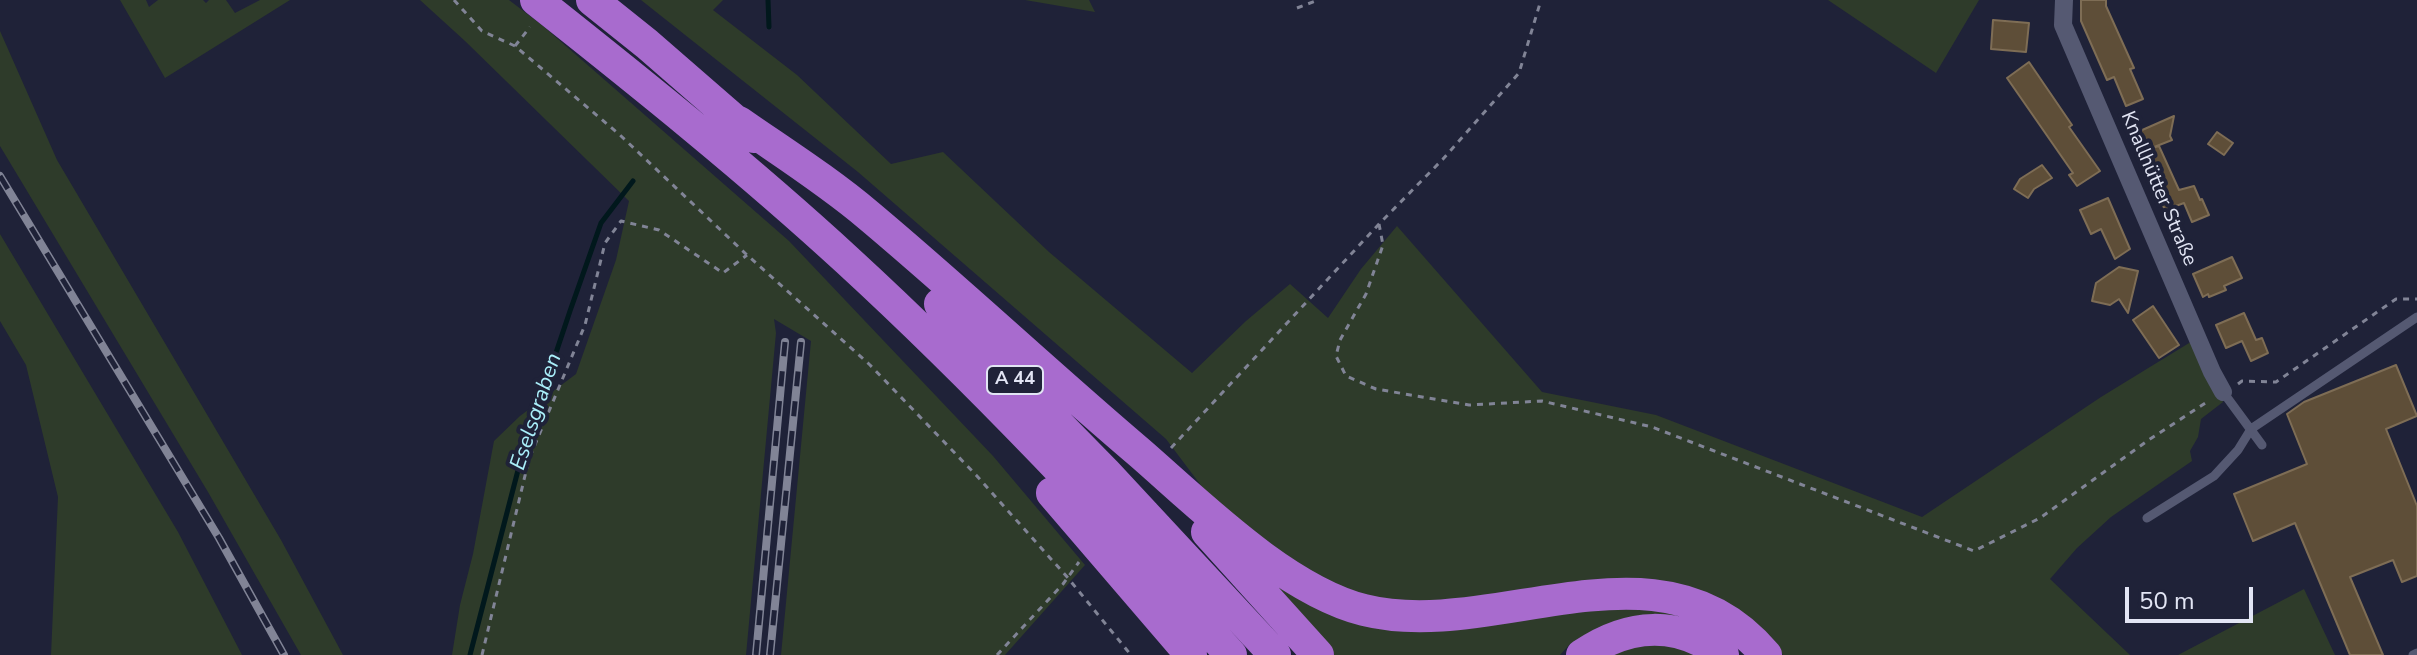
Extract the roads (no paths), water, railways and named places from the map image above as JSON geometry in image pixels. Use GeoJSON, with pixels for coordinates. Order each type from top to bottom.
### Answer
{"type":"FeatureCollection","features":[{"type":"Feature","properties":{"kind":"highway","name":"A 44"},"geometry":{"type":"LineString","coordinates":[[592,0],[739,122],[936,301],[1105,472],[1275,655]]}},
{"type":"Feature","properties":{"kind":"highway","name":"A 44"},"geometry":{"type":"LineString","coordinates":[[536,10],[720,149],[848,261],[1155,572],[1231,655]]}},
{"type":"Feature","properties":{"kind":"highway"},"geometry":{"type":"LineString","coordinates":[[739,122],[867,214],[1236,535],[1284,571],[1329,597],[1364,610],[1405,615],[1443,615],[1588,595],[1625,592],[1661,596],[1697,606],[1729,622],[1766,655]]}},
{"type":"Feature","properties":{"kind":"highway"},"geometry":{"type":"LineString","coordinates":[[720,149],[763,198],[985,420],[1171,655]]}},
{"type":"Feature","properties":{"kind":"highway"},"geometry":{"type":"LineString","coordinates":[[1106,425],[1318,655]]}},
{"type":"Feature","properties":{"kind":"highway"},"geometry":{"type":"LineString","coordinates":[[1092,557],[1191,655]]}},
{"type":"Feature","properties":{"kind":"highway"},"geometry":{"type":"LineString","coordinates":[[1582,655],[1616,635],[1646,630],[1682,631],[1723,655]]}},
{"type":"Feature","properties":{"kind":"street","name":"Knallhütter Straße"},"geometry":{"type":"LineString","coordinates":[[2064,0],[2063,25],[2223,392]]}},
{"type":"Feature","properties":{"kind":"lane"},"geometry":{"type":"LineString","coordinates":[[2147,518],[2214,476],[2238,450],[2251,429],[2417,317]]}},
{"type":"Feature","properties":{"kind":"lane"},"geometry":{"type":"LineString","coordinates":[[2223,392],[2262,445]]}},
{"type":"Feature","properties":{"kind":"waterway","name":"Eselsgraben"},"geometry":{"type":"LineString","coordinates":[[768,0],[769,27]]}},
{"type":"Feature","properties":{"kind":"waterway","name":"Eselsgraben"},"geometry":{"type":"LineString","coordinates":[[470,655],[523,451],[570,311],[601,223],[633,181]]}},
{"type":"Feature","properties":{"kind":"railway"},"geometry":{"type":"LineString","coordinates":[[0,176],[219,538],[284,655]]}},
{"type":"Feature","properties":{"kind":"railway"},"geometry":{"type":"LineString","coordinates":[[756,655],[785,342]]}},
{"type":"Feature","properties":{"kind":"railway"},"geometry":{"type":"LineString","coordinates":[[770,655],[801,342]]}}]}
